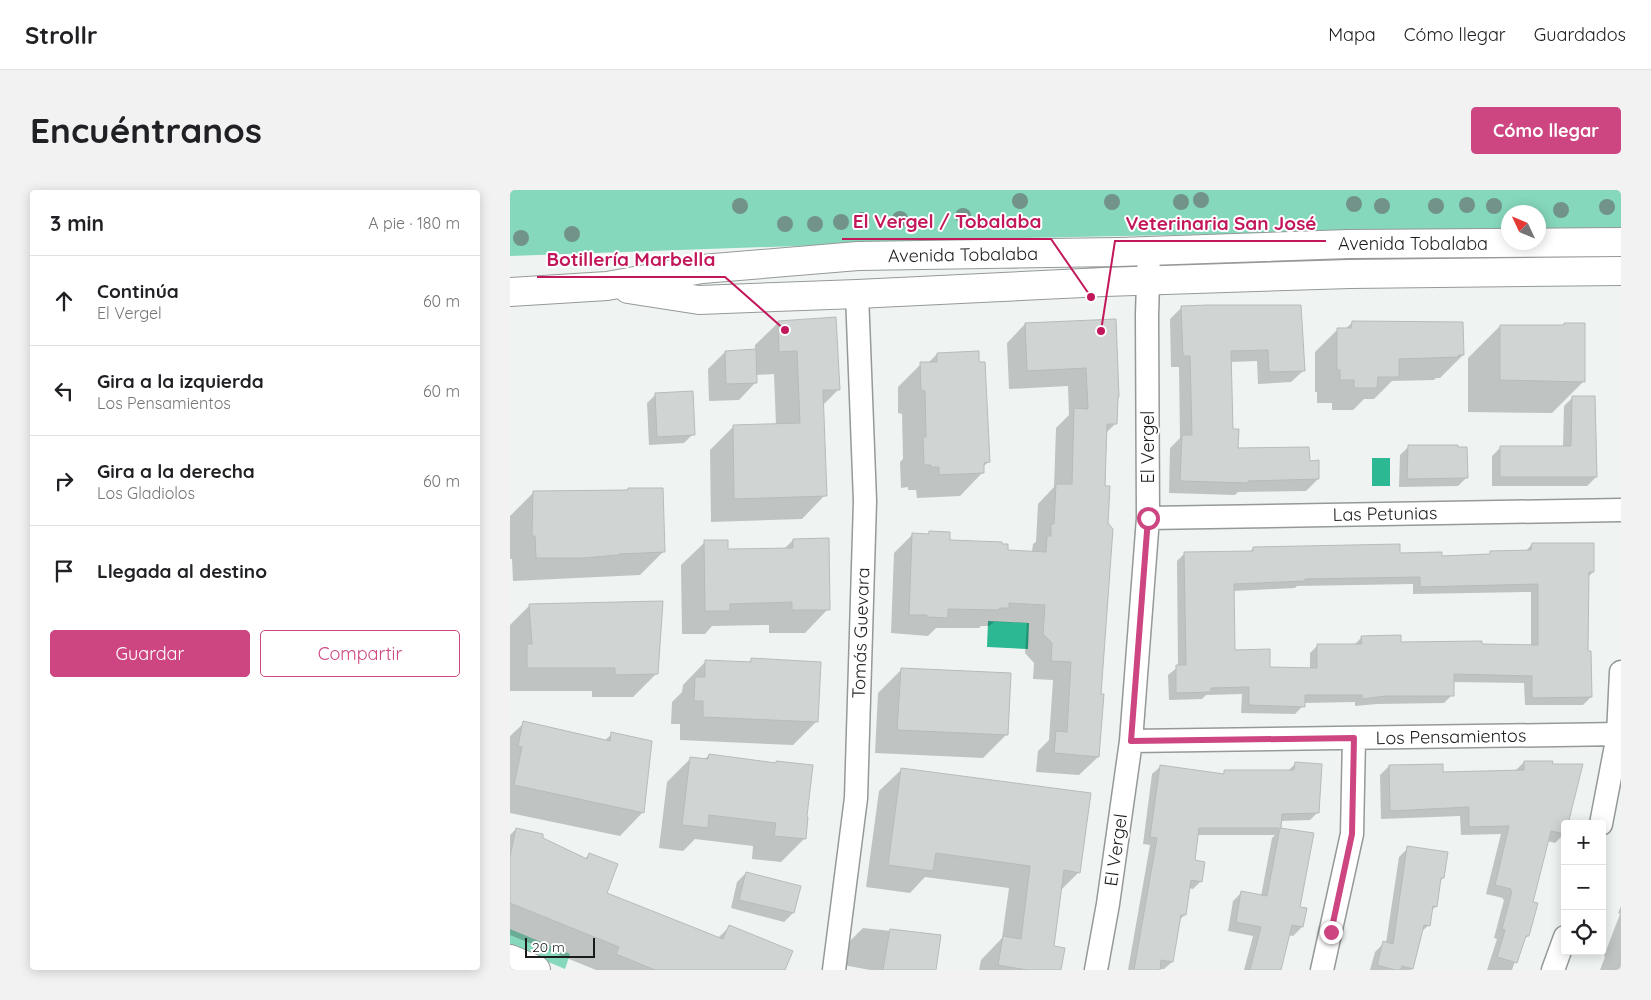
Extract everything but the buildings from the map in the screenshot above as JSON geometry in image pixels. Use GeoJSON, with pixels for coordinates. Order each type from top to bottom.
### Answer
{"type":"FeatureCollection","features":[{"type":"Feature","properties":{"kind":"main road","name":"Avenida Tobalaba"},"geometry":{"type":"LineString","coordinates":[[510,292],[607,286],[702,269],[858,256],[1149,251],[1349,244],[1621,242]]}},
{"type":"Feature","properties":{"kind":"main road","name":"Avenida Tobalaba"},"geometry":{"type":"LineString","coordinates":[[607,286],[699,300],[1148,280],[1350,274],[1621,271]]}},
{"type":"Feature","properties":{"kind":"main road"},"geometry":{"type":"LineString","coordinates":[[510,959],[536,970]]}},
{"type":"Feature","properties":{"kind":"street","name":"El Vergel"},"geometry":{"type":"LineString","coordinates":[[1096,970],[1108,904],[1131,741],[1148,518],[1149,251]]}},
{"type":"Feature","properties":{"kind":"street","name":"Tomás Guevara"},"geometry":{"type":"LineString","coordinates":[[834,970],[856,798],[865,501],[857,294]]}},
{"type":"Feature","properties":{"kind":"street","name":"Las Petunias"},"geometry":{"type":"LineString","coordinates":[[1148,518],[1621,510]]}},
{"type":"Feature","properties":{"kind":"street"},"geometry":{"type":"LineString","coordinates":[[1602,820],[1620,735],[1621,672]]}},
{"type":"Feature","properties":{"kind":"street","name":"Los Pensamientos"},"geometry":{"type":"LineString","coordinates":[[1131,741],[1620,735]]}},
{"type":"Feature","properties":{"kind":"street"},"geometry":{"type":"LineString","coordinates":[[1322,970],[1352,834],[1354,738]]}},
{"type":"Feature","properties":{"kind":"street"},"geometry":{"type":"LineString","coordinates":[[1552,970],[1561,947]]}},
{"type":"Feature","properties":{"kind":"shaded area"},"geometry":{"type":"Polygon","coordinates":[[[510,190],[1621,190],[1621,229],[1546,230],[1546,205],[1501,205],[1501,230],[1023,238],[510,256],[510,190]]]}},
{"type":"Feature","properties":{"kind":"shaded area"},"geometry":{"type":"Polygon","coordinates":[[[1372,458],[1390,458],[1390,486],[1372,486],[1372,458]]]}},
{"type":"Feature","properties":{"kind":"shaded area"},"geometry":{"type":"Polygon","coordinates":[[[988,621],[1029,623],[1028,649],[987,647],[988,621]]]}},
{"type":"Feature","properties":{"kind":"shaded area"},"geometry":{"type":"Polygon","coordinates":[[[510,929],[570,954],[565,969],[510,946],[510,929]]]}},
{"type":"Feature","properties":{"kind":"place","name":"El Vergel / Tobalaba"},"geometry":{"type":"Point","coordinates":[1091,297]}},
{"type":"Feature","properties":{"kind":"place","name":"Botillería Marbella"},"geometry":{"type":"Point","coordinates":[785,330]}},
{"type":"Feature","properties":{"kind":"place","name":"Veterinaria San José"},"geometry":{"type":"Point","coordinates":[1101,331]}},
{"type":"Feature","properties":{"kind":"route"},"geometry":{"type":"LineString","coordinates":[[1148,518],[1131,741],[1354,738],[1352,834],[1331,932]]}}]}
